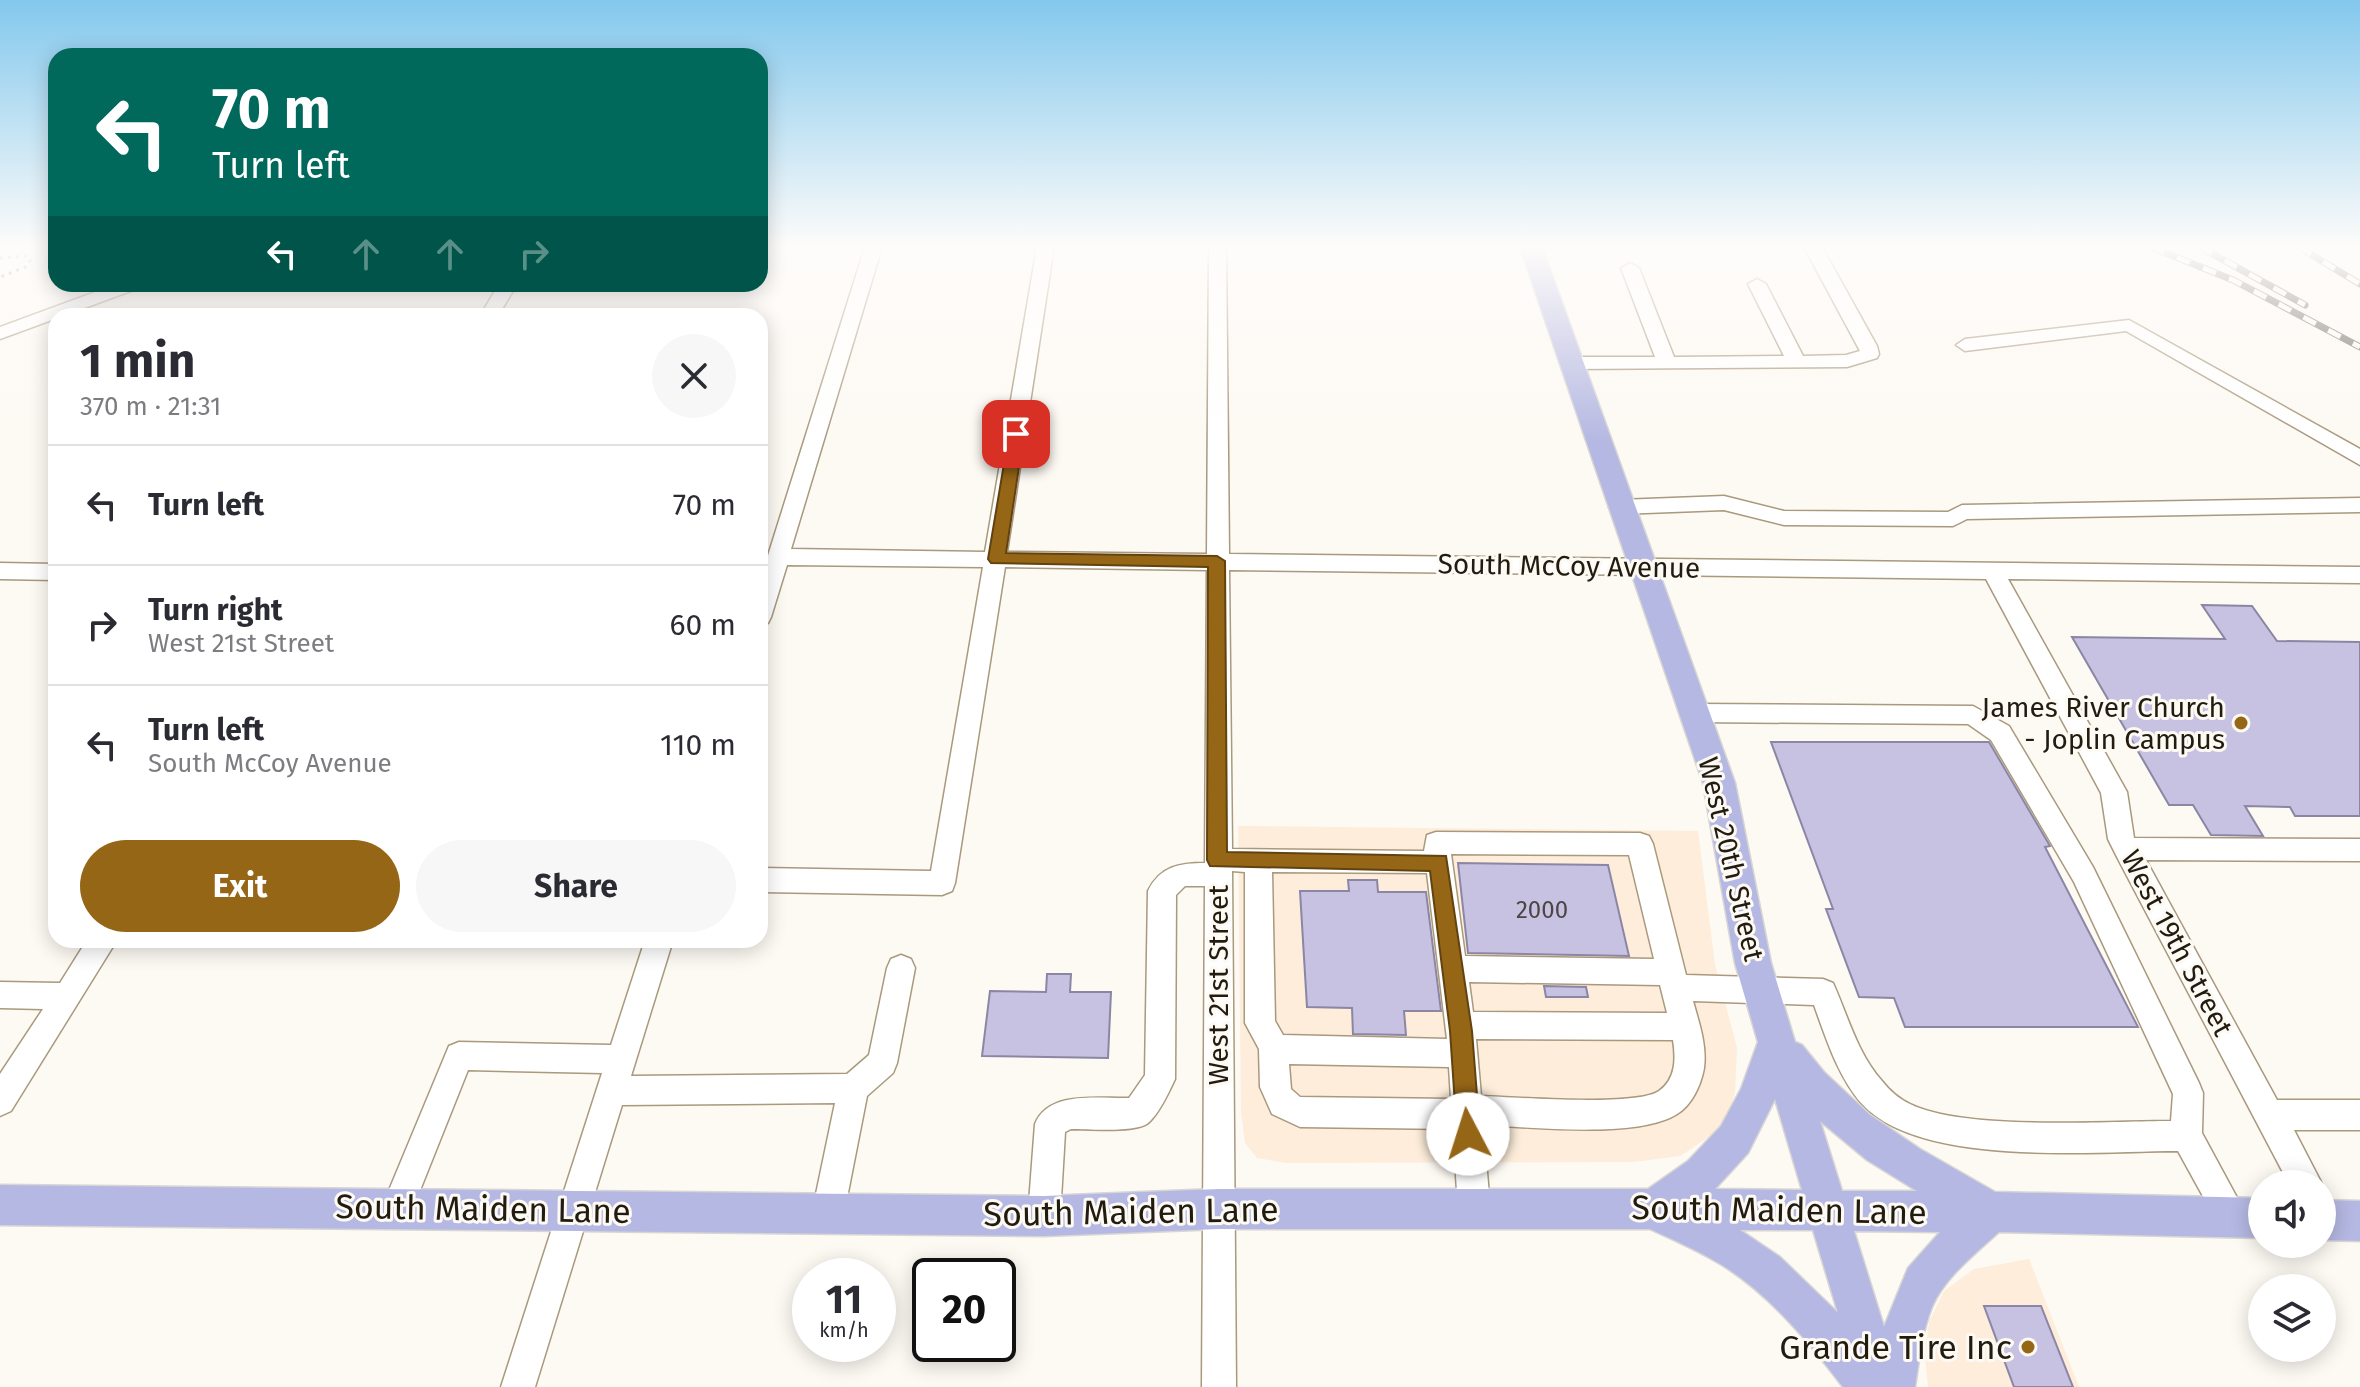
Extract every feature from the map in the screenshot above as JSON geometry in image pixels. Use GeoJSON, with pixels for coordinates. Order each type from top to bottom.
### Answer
{"type":"FeatureCollection","features":[{"type":"Feature","properties":{"kind":"main road","name":"West 20th Street"},"geometry":{"type":"LineString","coordinates":[[1553,312],[1719,783],[1753,963],[1881,1387]]}},
{"type":"Feature","properties":{"kind":"main road"},"geometry":{"type":"LineString","coordinates":[[1652,1209],[1686,1188],[1733,1146],[1763,1086],[1777,1041]]}},
{"type":"Feature","properties":{"kind":"main road"},"geometry":{"type":"LineString","coordinates":[[1777,1041],[1812,1087],[1849,1124],[1877,1146],[1991,1212],[1933,1269],[1916,1294],[1893,1387]]}},
{"type":"Feature","properties":{"kind":"main road","name":"South Maiden Lane"},"geometry":{"type":"LineString","coordinates":[[0,1205],[1044,1216],[1219,1209],[1474,1207],[2247,1218]]}},
{"type":"Feature","properties":{"kind":"main road"},"geometry":{"type":"LineString","coordinates":[[1652,1209],[1746,1257],[1777,1281],[1837,1342],[1870,1387]]}},
{"type":"Feature","properties":{"kind":"street"},"geometry":{"type":"LineString","coordinates":[[768,592],[853,312]]}},
{"type":"Feature","properties":{"kind":"street"},"geometry":{"type":"LineString","coordinates":[[768,880],[942,883],[1036,312]]}},
{"type":"Feature","properties":{"kind":"street","name":"West 21st Street"},"geometry":{"type":"LineString","coordinates":[[1218,312],[1219,1387]]}},
{"type":"Feature","properties":{"kind":"street"},"geometry":{"type":"LineString","coordinates":[[1647,312],[1667,363]]}},
{"type":"Feature","properties":{"kind":"street"},"geometry":{"type":"LineString","coordinates":[[1771,312],[1797,362]]}},
{"type":"Feature","properties":{"kind":"street"},"geometry":{"type":"LineString","coordinates":[[1571,363],[1847,361],[1870,354],[1847,312]]}},
{"type":"Feature","properties":{"kind":"street"},"geometry":{"type":"LineString","coordinates":[[0,333],[48,315]]}},
{"type":"Feature","properties":{"kind":"street"},"geometry":{"type":"LineString","coordinates":[[1965,345],[2129,325],[2360,458]]}},
{"type":"Feature","properties":{"kind":"street"},"geometry":{"type":"LineString","coordinates":[[1620,507],[1724,503],[1784,518],[1953,519],[1962,512],[2360,505]]}},
{"type":"Feature","properties":{"kind":"street","name":"South McCoy Avenue"},"geometry":{"type":"LineString","coordinates":[[779,557],[2360,575]]}},
{"type":"Feature","properties":{"kind":"street"},"geometry":{"type":"LineString","coordinates":[[0,571],[48,572]]}},
{"type":"Feature","properties":{"kind":"street","name":"West 19th Street"},"geometry":{"type":"LineString","coordinates":[[1993,571],[2114,792],[2121,839],[2126,849],[2299,1170]]}},
{"type":"Feature","properties":{"kind":"street"},"geometry":{"type":"LineString","coordinates":[[1694,713],[1973,715],[2000,733],[2084,875],[2188,1093],[2186,1136],[2247,1218]]}},
{"type":"Feature","properties":{"kind":"street"},"geometry":{"type":"LineString","coordinates":[[1258,860],[1260,1023],[1274,1047],[1276,1098],[1288,1109],[1300,1112],[1467,1112],[1621,1113],[1656,1110],[1677,1095],[1688,1075],[1690,1047],[1640,844],[1436,843],[1461,1039],[1467,1112],[1474,1207]]}},
{"type":"Feature","properties":{"kind":"street"},"geometry":{"type":"LineString","coordinates":[[2126,849],[2360,850]]}},
{"type":"Feature","properties":{"kind":"street"},"geometry":{"type":"LineString","coordinates":[[1044,1216],[1050,1124],[1067,1114],[1137,1113],[1160,1079],[1162,891],[1179,875],[1258,860],[1439,862]]}},
{"type":"Feature","properties":{"kind":"street"},"geometry":{"type":"LineString","coordinates":[[0,1101],[98,948]]}},
{"type":"Feature","properties":{"kind":"street"},"geometry":{"type":"LineString","coordinates":[[518,1387],[656,948]]}},
{"type":"Feature","properties":{"kind":"street"},"geometry":{"type":"LineString","coordinates":[[828,1213],[853,1088],[882,1063],[901,968]]}},
{"type":"Feature","properties":{"kind":"street"},"geometry":{"type":"LineString","coordinates":[[1453,969],[1674,980],[1823,992],[1854,1068],[1874,1093],[1899,1115],[1936,1127],[2003,1134],[2186,1136]]}},
{"type":"Feature","properties":{"kind":"street"},"geometry":{"type":"LineString","coordinates":[[0,995],[67,996]]}},
{"type":"Feature","properties":{"kind":"street"},"geometry":{"type":"LineString","coordinates":[[1274,1047],[1291,1051],[1685,1027]]}},
{"type":"Feature","properties":{"kind":"street"},"geometry":{"type":"LineString","coordinates":[[398,1207],[459,1056],[621,1059]]}},
{"type":"Feature","properties":{"kind":"street"},"geometry":{"type":"LineString","coordinates":[[611,1091],[853,1088]]}},
{"type":"Feature","properties":{"kind":"street"},"geometry":{"type":"LineString","coordinates":[[2270,1115],[2360,1115]]}},
{"type":"Feature","properties":{"kind":"shaded area"},"geometry":{"type":"Polygon","coordinates":[[[1238,826],[1698,831],[1715,965],[1737,1048],[1735,1092],[1729,1113],[1718,1131],[1680,1156],[1633,1162],[1286,1163],[1257,1158],[1245,1143],[1241,1111],[1238,826]]]}},
{"type":"Feature","properties":{"kind":"shaded area"},"geometry":{"type":"Polygon","coordinates":[[[2029,1259],[2079,1387],[1928,1387],[1925,1353],[1929,1322],[1944,1291],[1974,1269],[2029,1259]]]}},
{"type":"Feature","properties":{"kind":"building","name":"James River Church - Joplin Campus"},"geometry":{"type":"Polygon","coordinates":[[[2202,605],[2252,606],[2277,641],[2360,642],[2360,816],[2295,816],[2290,807],[2245,806],[2263,836],[2211,835],[2193,805],[2169,805],[2072,637],[2225,639],[2202,605]]]}},
{"type":"Feature","properties":{"kind":"building"},"geometry":{"type":"Polygon","coordinates":[[[1771,742],[1989,742],[2050,846],[2045,847],[2138,1027],[1905,1027],[1894,998],[1859,997],[1826,909],[1833,909],[1771,742]]]}},
{"type":"Feature","properties":{"kind":"building"},"geometry":{"type":"Polygon","coordinates":[[[1458,863],[1608,865],[1629,956],[1468,953],[1458,863]]]}},
{"type":"Feature","properties":{"kind":"building"},"geometry":{"type":"Polygon","coordinates":[[[1348,880],[1377,880],[1378,892],[1426,892],[1441,1011],[1404,1011],[1406,1035],[1353,1034],[1352,1008],[1307,1007],[1300,891],[1349,891],[1348,880]]]}},
{"type":"Feature","properties":{"kind":"building"},"geometry":{"type":"Polygon","coordinates":[[[1047,974],[1071,974],[1070,992],[1111,992],[1108,1058],[982,1056],[990,991],[1046,992],[1047,974]]]}},
{"type":"Feature","properties":{"kind":"building"},"geometry":{"type":"Polygon","coordinates":[[[1544,986],[1586,987],[1588,997],[1546,997],[1544,986]]]}},
{"type":"Feature","properties":{"kind":"building","name":"Grande Tire Inc"},"geometry":{"type":"Polygon","coordinates":[[[1984,1306],[2041,1306],[2073,1387],[2014,1387],[1984,1306]]]}},
{"type":"Feature","properties":{"kind":"railway"},"geometry":{"type":"LineString","coordinates":[[2293,312],[2360,347]]}},
{"type":"Feature","properties":{"kind":"place","name":"James River Church - Joplin Campus"},"geometry":{"type":"Point","coordinates":[2241,723]}},
{"type":"Feature","properties":{"kind":"place","name":"Grande Tire Inc"},"geometry":{"type":"Point","coordinates":[2028,1347]}},
{"type":"Feature","properties":{"kind":"route"},"geometry":{"type":"LineString","coordinates":[[1016,434],[997,559],[1217,561],[1217,860],[1439,862],[1461,1031],[1468,1134]]}}]}
